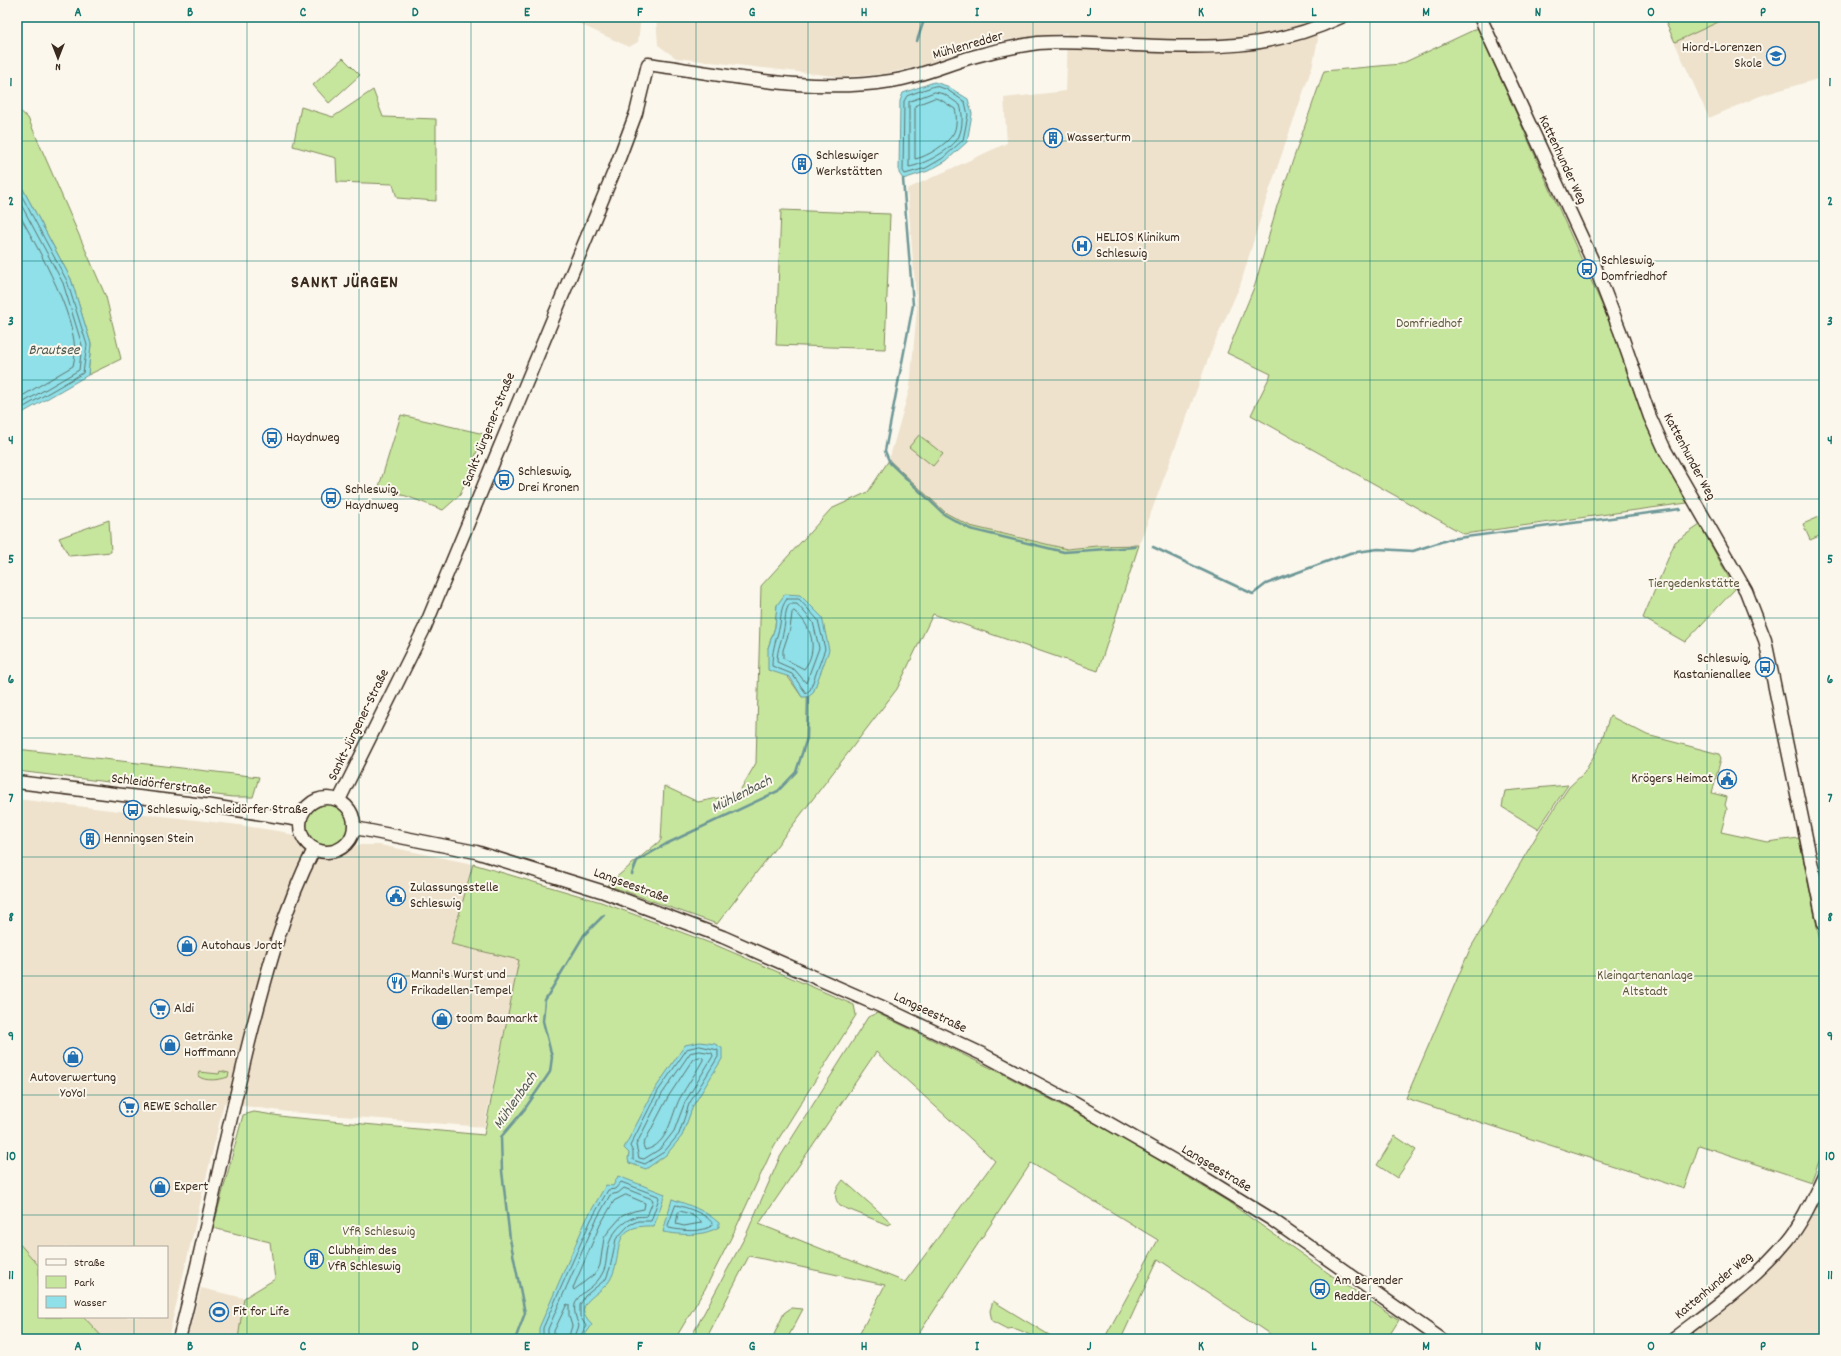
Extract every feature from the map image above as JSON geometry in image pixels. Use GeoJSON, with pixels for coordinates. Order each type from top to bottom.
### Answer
{"type":"FeatureCollection","features":[{"type":"Feature","properties":{"kind":"street","name":"Mühlenredder"},"geometry":{"type":"LineString","coordinates":[[648,64],[755,80],[805,85],[878,83],[928,73],[972,57],[1037,43],[1068,42],[1175,46],[1236,46],[1283,39],[1322,26],[1341,17]]}},
{"type":"Feature","properties":{"kind":"street","name":"Kattenhunder Weg"},"geometry":{"type":"LineString","coordinates":[[1480,17],[1594,264],[1620,331],[1650,417],[1665,450],[1746,591],[1765,640],[1824,924]]}},
{"type":"Feature","properties":{"kind":"street","name":"Sankt-Jürgener-Straße"},"geometry":{"type":"LineString","coordinates":[[339,800],[424,627],[612,174],[636,113],[648,64]]}},
{"type":"Feature","properties":{"kind":"street","name":"Schleidörferstraße"},"geometry":{"type":"LineString","coordinates":[[17,782],[212,806],[300,820]]}},
{"type":"Feature","properties":{"kind":"street"},"geometry":{"type":"LineString","coordinates":[[330,797],[339,800],[351,811],[355,828],[350,840],[340,849],[327,852],[314,849],[303,837],[300,820],[305,809],[314,800],[330,797]]}},
{"type":"Feature","properties":{"kind":"street","name":"Langseestraße"},"geometry":{"type":"LineString","coordinates":[[355,828],[476,852],[601,891],[723,937],[880,1006],[984,1055],[1072,1102],[1206,1179],[1271,1219],[1441,1339]]}},
{"type":"Feature","properties":{"kind":"street"},"geometry":{"type":"LineString","coordinates":[[179,1339],[236,1093],[271,960],[290,901],[314,849]]}},
{"type":"Feature","properties":{"kind":"street","name":"Kattenhunder Weg"},"geometry":{"type":"LineString","coordinates":[[1674,1339],[1743,1285],[1787,1242],[1807,1212],[1824,1175]]}},
{"type":"Feature","properties":{"kind":"shaded area"},"geometry":{"type":"Polygon","coordinates":[[[641,17],[638,42],[629,47],[567,18],[641,17]]]}},
{"type":"Feature","properties":{"kind":"shaded area","name":"HELIOS Klinikum Schleswig"},"geometry":{"type":"Polygon","coordinates":[[[656,17],[1311,17],[1318,39],[1313,64],[1264,206],[1240,286],[1213,346],[1139,545],[1097,546],[1067,549],[970,526],[946,513],[889,460],[910,387],[917,308],[907,189],[1007,143],[1004,98],[1066,91],[1068,33],[980,43],[924,65],[885,74],[842,77],[676,58],[658,45],[656,17]]]}},
{"type":"Feature","properties":{"kind":"shaded area","name":"Hiord-Lorenzen Skole"},"geometry":{"type":"Polygon","coordinates":[[[1663,17],[1824,17],[1824,77],[1760,96],[1709,118],[1663,17]]]}},
{"type":"Feature","properties":{"kind":"shaded area"},"geometry":{"type":"Polygon","coordinates":[[[17,799],[239,825],[284,832],[299,839],[302,849],[324,859],[341,856],[357,845],[380,845],[473,864],[451,943],[519,960],[484,1127],[288,1112],[224,1103],[168,1339],[17,1339],[17,1259],[38,1314],[38,1318],[168,1318],[168,1246],[38,1246],[38,1265],[17,1241],[17,799]]]}},
{"type":"Feature","properties":{"kind":"shaded area"},"geometry":{"type":"Polygon","coordinates":[[[1824,1192],[1824,1339],[1683,1339],[1811,1215],[1824,1192]]]}},
{"type":"Feature","properties":{"kind":"shaded area"},"geometry":{"type":"Polygon","coordinates":[[[201,1288],[244,1298],[238,1339],[187,1339],[201,1288]]]}},
{"type":"Feature","properties":{"kind":"green space"},"geometry":{"type":"Polygon","coordinates":[[[1663,17],[1729,17],[1675,42],[1663,17]]]}},
{"type":"Feature","properties":{"kind":"green space","name":"Domfriedhof"},"geometry":{"type":"Polygon","coordinates":[[[1478,28],[1615,334],[1634,392],[1653,440],[1687,503],[1464,534],[1251,415],[1271,374],[1227,353],[1255,285],[1277,206],[1324,71],[1401,64],[1478,28]]]}},
{"type":"Feature","properties":{"kind":"green space"},"geometry":{"type":"Polygon","coordinates":[[[343,58],[360,75],[329,103],[313,85],[343,58]]]}},
{"type":"Feature","properties":{"kind":"green space"},"geometry":{"type":"Polygon","coordinates":[[[373,90],[383,117],[436,119],[436,201],[397,198],[393,184],[337,182],[336,158],[293,146],[301,107],[333,117],[373,90]]]}},
{"type":"Feature","properties":{"kind":"green space"},"geometry":{"type":"Polygon","coordinates":[[[17,108],[28,118],[106,297],[121,359],[88,375],[91,344],[71,279],[17,178],[17,108]]]}},
{"type":"Feature","properties":{"kind":"green space"},"geometry":{"type":"Polygon","coordinates":[[[781,210],[890,214],[885,349],[776,345],[781,210]]]}},
{"type":"Feature","properties":{"kind":"green space"},"geometry":{"type":"Polygon","coordinates":[[[401,415],[484,434],[460,495],[443,510],[406,496],[378,490],[401,415]]]}},
{"type":"Feature","properties":{"kind":"green space"},"geometry":{"type":"Polygon","coordinates":[[[919,435],[943,454],[933,466],[909,447],[919,435]]]}},
{"type":"Feature","properties":{"kind":"green space"},"geometry":{"type":"Polygon","coordinates":[[[889,460],[946,513],[970,526],[1067,549],[1097,546],[1139,545],[1098,671],[933,614],[897,689],[717,924],[607,885],[661,840],[664,786],[698,802],[738,794],[756,763],[761,586],[831,509],[868,492],[889,460]],[[777,605],[775,627],[768,648],[802,697],[813,692],[819,674],[777,605]]]}},
{"type":"Feature","properties":{"kind":"green space"},"geometry":{"type":"Polygon","coordinates":[[[1824,515],[1824,534],[1810,540],[1803,524],[1824,515]]]}},
{"type":"Feature","properties":{"kind":"green space"},"geometry":{"type":"Polygon","coordinates":[[[109,520],[111,552],[69,556],[59,538],[109,520]]]}},
{"type":"Feature","properties":{"kind":"green space","name":"Tiergedenkstätte"},"geometry":{"type":"Polygon","coordinates":[[[1700,525],[1735,589],[1685,642],[1643,618],[1675,542],[1700,525]]]}},
{"type":"Feature","properties":{"kind":"green space","name":"Kleingartenanlage Altstadt"},"geometry":{"type":"Polygon","coordinates":[[[1610,716],[1647,735],[1719,754],[1721,758],[1712,793],[1727,797],[1725,805],[1727,809],[1721,832],[1767,842],[1799,838],[1824,961],[1824,1149],[1811,1182],[1699,1145],[1684,1189],[1406,1098],[1470,949],[1540,830],[1569,787],[1584,773],[1599,747],[1610,716]]]}},
{"type":"Feature","properties":{"kind":"green space"},"geometry":{"type":"Polygon","coordinates":[[[17,749],[259,777],[253,797],[233,797],[17,771],[17,749]]]}},
{"type":"Feature","properties":{"kind":"green space"},"geometry":{"type":"Polygon","coordinates":[[[1568,785],[1538,829],[1502,807],[1505,791],[1568,785]]]}},
{"type":"Feature","properties":{"kind":"green space"},"geometry":{"type":"Polygon","coordinates":[[[332,802],[344,808],[349,816],[349,832],[344,840],[336,845],[324,846],[312,840],[307,832],[306,820],[312,808],[320,803],[332,802]]]}},
{"type":"Feature","properties":{"kind":"green space","name":"VfR Schleswig"},"geometry":{"type":"Polygon","coordinates":[[[473,864],[601,902],[718,946],[854,1005],[856,1015],[774,1146],[734,1232],[705,1289],[675,1339],[238,1339],[244,1298],[275,1279],[270,1242],[213,1228],[243,1115],[254,1112],[287,1117],[484,1135],[519,960],[451,944],[473,864]]]}},
{"type":"Feature","properties":{"kind":"green space"},"geometry":{"type":"Polygon","coordinates":[[[877,1013],[999,1072],[1117,1135],[1227,1201],[1331,1275],[1399,1320],[1387,1339],[1277,1339],[1158,1259],[1121,1339],[1104,1339],[1158,1240],[1031,1163],[918,1335],[925,1339],[857,1339],[885,1285],[749,1256],[706,1339],[690,1339],[746,1235],[780,1157],[868,1017],[877,1013]],[[876,1052],[759,1224],[905,1282],[995,1161],[876,1052]]]}},
{"type":"Feature","properties":{"kind":"green space"},"geometry":{"type":"Polygon","coordinates":[[[220,1071],[229,1073],[228,1077],[217,1080],[208,1080],[198,1076],[199,1072],[219,1074],[220,1071]]]}},
{"type":"Feature","properties":{"kind":"green space"},"geometry":{"type":"Polygon","coordinates":[[[1395,1136],[1416,1150],[1397,1178],[1377,1165],[1395,1136]]]}},
{"type":"Feature","properties":{"kind":"green space"},"geometry":{"type":"Polygon","coordinates":[[[843,1180],[892,1223],[888,1225],[840,1206],[836,1199],[836,1193],[838,1186],[843,1180]]]}},
{"type":"Feature","properties":{"kind":"green space"},"geometry":{"type":"Polygon","coordinates":[[[17,1241],[38,1265],[38,1318],[85,1318],[104,1339],[17,1339],[17,1241]]]}},
{"type":"Feature","properties":{"kind":"green space"},"geometry":{"type":"Polygon","coordinates":[[[993,1301],[1054,1338],[1040,1339],[1012,1328],[1007,1329],[992,1321],[990,1311],[993,1301]]]}},
{"type":"Feature","properties":{"kind":"green space"},"geometry":{"type":"Polygon","coordinates":[[[791,1308],[803,1309],[787,1339],[772,1339],[784,1313],[791,1308]]]}},
{"type":"Feature","properties":{"kind":"water"},"geometry":{"type":"Polygon","coordinates":[[[934,82],[947,86],[968,99],[972,114],[967,142],[946,161],[928,171],[903,179],[899,173],[900,101],[903,93],[934,82]]]}},
{"type":"Feature","properties":{"kind":"water","name":"Brautsee"},"geometry":{"type":"Polygon","coordinates":[[[17,178],[71,279],[91,344],[88,375],[17,416],[17,178]]]}},
{"type":"Feature","properties":{"kind":"water"},"geometry":{"type":"Polygon","coordinates":[[[785,594],[800,595],[822,617],[829,650],[813,693],[808,697],[802,697],[790,677],[768,670],[768,648],[775,627],[777,605],[785,594]]]}},
{"type":"Feature","properties":{"kind":"water"},"geometry":{"type":"Polygon","coordinates":[[[700,1042],[715,1044],[722,1048],[722,1059],[693,1106],[682,1136],[666,1155],[646,1169],[629,1163],[629,1153],[624,1148],[655,1089],[685,1045],[700,1042]]]}},
{"type":"Feature","properties":{"kind":"water"},"geometry":{"type":"Polygon","coordinates":[[[618,1176],[665,1194],[654,1226],[639,1227],[629,1230],[623,1235],[610,1280],[585,1305],[584,1311],[586,1317],[592,1325],[582,1339],[539,1339],[539,1328],[587,1218],[606,1185],[613,1186],[618,1176]]]}},
{"type":"Feature","properties":{"kind":"water"},"geometry":{"type":"Polygon","coordinates":[[[672,1199],[697,1208],[714,1218],[719,1223],[719,1227],[698,1234],[663,1232],[672,1199]]]}},
{"type":"Feature","properties":{"kind":"waterway","name":"Mühlenbach"},"geometry":{"type":"LineString","coordinates":[[917,41],[925,17]]}},
{"type":"Feature","properties":{"kind":"waterway"},"geometry":{"type":"LineString","coordinates":[[903,179],[913,305],[885,451],[890,463],[945,515],[970,529],[1064,552],[1135,547]]}},
{"type":"Feature","properties":{"kind":"waterway"},"geometry":{"type":"LineString","coordinates":[[1153,547],[1253,594],[1266,584],[1350,553],[1378,549],[1413,551],[1450,539],[1680,509]]}},
{"type":"Feature","properties":{"kind":"waterway","name":"Mühlenbach"},"geometry":{"type":"LineString","coordinates":[[632,874],[637,861],[666,844],[778,791],[796,772],[807,738],[808,697]]}},
{"type":"Feature","properties":{"kind":"waterway","name":"Mühlenbach"},"geometry":{"type":"LineString","coordinates":[[513,1339],[516,1337],[525,1313],[510,1239],[502,1171],[501,1137],[524,1110],[550,1072],[552,1057],[543,1021],[545,1000],[584,935],[604,915]]}},
{"type":"Feature","properties":{"kind":"place","name":"Hiord-Lorenzen Skole"},"geometry":{"type":"Point","coordinates":[1776,56]}},
{"type":"Feature","properties":{"kind":"place","name":"Wasserturm"},"geometry":{"type":"Point","coordinates":[1053,138]}},
{"type":"Feature","properties":{"kind":"place","name":"Schleswiger Werkstätten"},"geometry":{"type":"Point","coordinates":[802,164]}},
{"type":"Feature","properties":{"kind":"place","name":"HELIOS Klinikum Schleswig"},"geometry":{"type":"Point","coordinates":[1082,246]}},
{"type":"Feature","properties":{"kind":"place","name":"Schleswig, Domfriedhof"},"geometry":{"type":"Point","coordinates":[1587,269]}},
{"type":"Feature","properties":{"kind":"place","name":"Haydnweg"},"geometry":{"type":"Point","coordinates":[272,438]}},
{"type":"Feature","properties":{"kind":"place","name":"Schleswig, Drei Kronen"},"geometry":{"type":"Point","coordinates":[504,480]}},
{"type":"Feature","properties":{"kind":"place","name":"Schleswig, Haydnweg"},"geometry":{"type":"Point","coordinates":[331,498]}},
{"type":"Feature","properties":{"kind":"place","name":"Schleswig, Kastanienallee"},"geometry":{"type":"Point","coordinates":[1765,667]}},
{"type":"Feature","properties":{"kind":"place","name":"Krögers Heimat"},"geometry":{"type":"Point","coordinates":[1727,779]}},
{"type":"Feature","properties":{"kind":"place","name":"Schleswig, Schleidörfer Straße"},"geometry":{"type":"Point","coordinates":[133,810]}},
{"type":"Feature","properties":{"kind":"place","name":"Henningsen Stein"},"geometry":{"type":"Point","coordinates":[90,839]}},
{"type":"Feature","properties":{"kind":"place","name":"Zulassungsstelle Schleswig"},"geometry":{"type":"Point","coordinates":[396,896]}},
{"type":"Feature","properties":{"kind":"place","name":"Autohaus Jordt"},"geometry":{"type":"Point","coordinates":[187,946]}},
{"type":"Feature","properties":{"kind":"place","name":"Manni's Wurst und Frikadellen-Tempel"},"geometry":{"type":"Point","coordinates":[397,983]}},
{"type":"Feature","properties":{"kind":"place","name":"Aldi"},"geometry":{"type":"Point","coordinates":[160,1009]}},
{"type":"Feature","properties":{"kind":"place","name":"toom Baumarkt"},"geometry":{"type":"Point","coordinates":[442,1019]}},
{"type":"Feature","properties":{"kind":"place","name":"Getränke Hoffmann"},"geometry":{"type":"Point","coordinates":[170,1045]}},
{"type":"Feature","properties":{"kind":"place","name":"Autoverwertung YoYo1"},"geometry":{"type":"Point","coordinates":[73,1057]}},
{"type":"Feature","properties":{"kind":"place","name":"REWE Schaller"},"geometry":{"type":"Point","coordinates":[129,1107]}},
{"type":"Feature","properties":{"kind":"place","name":"Expert"},"geometry":{"type":"Point","coordinates":[160,1187]}},
{"type":"Feature","properties":{"kind":"place","name":"Clubheim des VfR Schleswig"},"geometry":{"type":"Point","coordinates":[314,1259]}},
{"type":"Feature","properties":{"kind":"place","name":"Am Berender Redder"},"geometry":{"type":"Point","coordinates":[1320,1289]}},
{"type":"Feature","properties":{"kind":"place","name":"Fit for Life"},"geometry":{"type":"Point","coordinates":[219,1312]}},
{"type":"Feature","properties":{"kind":"district","name":"SANKT JÜRGEN"},"geometry":{"type":"Point","coordinates":[345,283]}}]}
